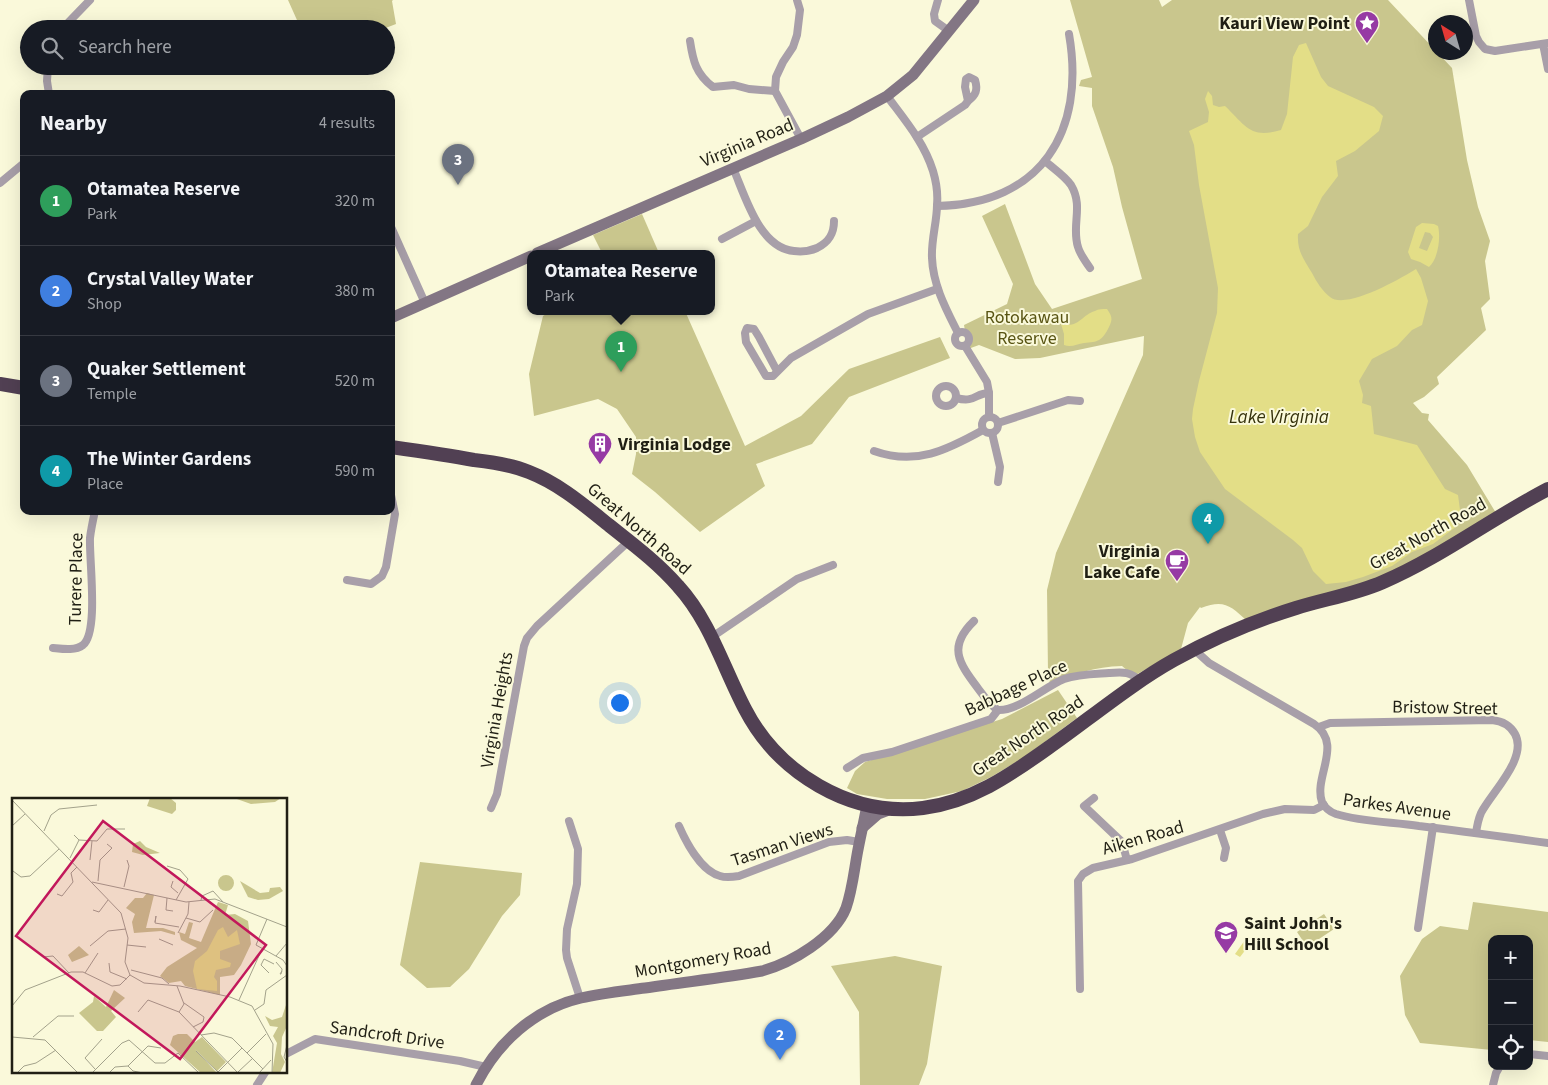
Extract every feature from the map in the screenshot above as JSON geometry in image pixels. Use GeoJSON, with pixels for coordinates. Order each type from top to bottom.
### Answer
{"type":"FeatureCollection","features":[{"type":"Feature","properties":{"kind":"highway"},"geometry":{"type":"LineString","coordinates":[[0,384],[20,387]]}},
{"type":"Feature","properties":{"kind":"highway","name":"Great North Road"},"geometry":{"type":"LineString","coordinates":[[395,448],[489,462],[527,471],[564,490],[656,563],[681,588],[712,637],[744,709],[754,726],[774,751],[797,772],[833,794],[867,805],[891,809],[923,808],[944,804],[983,790],[1016,772],[1140,682],[1195,649],[1281,612],[1380,584],[1445,550],[1516,506],[1548,489]]}},
{"type":"Feature","properties":{"kind":"street"},"geometry":{"type":"LineString","coordinates":[[69,20],[90,0]]}},
{"type":"Feature","properties":{"kind":"street"},"geometry":{"type":"LineString","coordinates":[[797,0],[800,10],[797,35],[793,47],[776,77],[775,91],[801,139]]}},
{"type":"Feature","properties":{"kind":"street"},"geometry":{"type":"LineString","coordinates":[[938,0],[934,14],[935,21],[949,31]]}},
{"type":"Feature","properties":{"kind":"street","name":"Virginia Road"},"geometry":{"type":"LineString","coordinates":[[544,250],[801,139],[887,96],[913,75],[974,0]]}},
{"type":"Feature","properties":{"kind":"street"},"geometry":{"type":"LineString","coordinates":[[1469,0],[1476,36],[1485,49],[1495,51],[1545,43],[1548,69]]}},
{"type":"Feature","properties":{"kind":"street"},"geometry":{"type":"LineString","coordinates":[[938,206],[972,203],[997,196],[1035,172],[1045,161],[1061,134],[1072,98],[1074,82],[1073,56],[1069,34]]}},
{"type":"Feature","properties":{"kind":"street"},"geometry":{"type":"LineString","coordinates":[[690,41],[692,57],[702,78],[713,87],[734,84],[749,89],[775,91]]}},
{"type":"Feature","properties":{"kind":"street"},"geometry":{"type":"LineString","coordinates":[[47,75],[48,90]]}},
{"type":"Feature","properties":{"kind":"street"},"geometry":{"type":"LineString","coordinates":[[887,96],[917,137],[933,171],[938,206],[932,238],[932,257],[937,289],[958,333],[955,336],[956,344],[965,346],[985,377],[989,393],[989,417],[982,423],[983,430]]}},
{"type":"Feature","properties":{"kind":"street"},"geometry":{"type":"LineString","coordinates":[[917,137],[965,105],[968,101]]}},
{"type":"Feature","properties":{"kind":"street"},"geometry":{"type":"LineString","coordinates":[[1045,161],[1070,183],[1074,192],[1078,206],[1076,236],[1078,247],[1090,268]]}},
{"type":"Feature","properties":{"kind":"street"},"geometry":{"type":"LineString","coordinates":[[0,183],[20,168]]}},
{"type":"Feature","properties":{"kind":"street"},"geometry":{"type":"LineString","coordinates":[[733,168],[763,233],[780,247],[790,251],[812,250],[829,239],[834,231],[834,221]]}},
{"type":"Feature","properties":{"kind":"street"},"geometry":{"type":"LineString","coordinates":[[722,238],[756,221]]}},
{"type":"Feature","properties":{"kind":"street"},"geometry":{"type":"LineString","coordinates":[[395,236],[425,303]]}},
{"type":"Feature","properties":{"kind":"street"},"geometry":{"type":"LineString","coordinates":[[395,316],[527,258]]}},
{"type":"Feature","properties":{"kind":"street"},"geometry":{"type":"LineString","coordinates":[[759,365],[775,368],[868,314],[937,289]]}},
{"type":"Feature","properties":{"kind":"street"},"geometry":{"type":"LineString","coordinates":[[748,328],[754,329],[775,368],[773,376],[766,376],[746,342],[744,333],[748,328]]}},
{"type":"Feature","properties":{"kind":"street"},"geometry":{"type":"LineString","coordinates":[[956,398],[972,400],[984,393],[989,393]]}},
{"type":"Feature","properties":{"kind":"street"},"geometry":{"type":"LineString","coordinates":[[998,423],[1068,400],[1080,401]]}},
{"type":"Feature","properties":{"kind":"street"},"geometry":{"type":"LineString","coordinates":[[983,430],[992,433],[997,430],[998,423],[996,419],[989,417]]}},
{"type":"Feature","properties":{"kind":"street"},"geometry":{"type":"LineString","coordinates":[[874,451],[894,457],[928,455],[963,441],[983,430]]}},
{"type":"Feature","properties":{"kind":"street"},"geometry":{"type":"LineString","coordinates":[[992,433],[1000,467],[998,482]]}},
{"type":"Feature","properties":{"kind":"street","name":"Turere Place"},"geometry":{"type":"LineString","coordinates":[[53,648],[78,648],[84,644],[89,636],[92,616],[90,540],[95,515]]}},
{"type":"Feature","properties":{"kind":"street"},"geometry":{"type":"LineString","coordinates":[[347,580],[371,584],[382,576],[386,567],[395,515]]}},
{"type":"Feature","properties":{"kind":"street","name":"Virginia Heights"},"geometry":{"type":"LineString","coordinates":[[491,808],[497,794],[527,638],[537,626],[629,541]]}},
{"type":"Feature","properties":{"kind":"street"},"geometry":{"type":"LineString","coordinates":[[712,637],[797,579],[834,565]]}},
{"type":"Feature","properties":{"kind":"street"},"geometry":{"type":"LineString","coordinates":[[974,621],[959,644],[959,661],[985,698],[998,710]]}},
{"type":"Feature","properties":{"kind":"street"},"geometry":{"type":"LineString","coordinates":[[1195,649],[1209,663],[1319,727]]}},
{"type":"Feature","properties":{"kind":"street","name":"Babbage Place"},"geometry":{"type":"LineString","coordinates":[[847,768],[863,758],[892,752],[980,724],[991,719],[998,710],[1008,710],[1049,686],[1070,677],[1124,672],[1133,675],[1140,682]]}},
{"type":"Feature","properties":{"kind":"street","name":"Bristow Street"},"geometry":{"type":"LineString","coordinates":[[1319,727],[1330,723],[1492,720],[1504,723],[1513,730],[1516,736],[1518,742],[1517,754],[1481,813],[1476,832]]}},
{"type":"Feature","properties":{"kind":"street","name":"Parkes Avenue"},"geometry":{"type":"LineString","coordinates":[[1319,727],[1326,735],[1327,740],[1321,794],[1324,805],[1331,812],[1343,816],[1476,832],[1548,843]]}},
{"type":"Feature","properties":{"kind":"street"},"geometry":{"type":"LineString","coordinates":[[1094,798],[1084,806],[1122,842],[1128,860]]}},
{"type":"Feature","properties":{"kind":"street","name":"Montgomery Road"},"geometry":{"type":"LineString","coordinates":[[476,1085],[500,1047],[520,1028],[548,1010],[580,998],[762,971],[784,964],[812,946],[827,933],[846,909],[867,805]]}},
{"type":"Feature","properties":{"kind":"street","name":"Aiken Road"},"geometry":{"type":"LineString","coordinates":[[1080,989],[1078,881],[1083,874],[1094,868],[1128,860],[1274,811],[1285,809],[1309,811],[1324,805]]}},
{"type":"Feature","properties":{"kind":"street"},"geometry":{"type":"LineString","coordinates":[[862,828],[878,814],[891,809]]}},
{"type":"Feature","properties":{"kind":"street"},"geometry":{"type":"LineString","coordinates":[[569,821],[578,849],[577,884],[567,928],[566,950],[580,998]]}},
{"type":"Feature","properties":{"kind":"street","name":"Tasman Views"},"geometry":{"type":"LineString","coordinates":[[678,826],[686,843],[706,868],[713,873],[728,878],[739,876],[829,842],[846,840],[859,842]]}},
{"type":"Feature","properties":{"kind":"street"},"geometry":{"type":"LineString","coordinates":[[1418,928],[1433,827]]}},
{"type":"Feature","properties":{"kind":"street"},"geometry":{"type":"LineString","coordinates":[[1220,830],[1226,848],[1224,858]]}},
{"type":"Feature","properties":{"kind":"street","name":"Sandcroft Drive"},"geometry":{"type":"LineString","coordinates":[[288,1053],[315,1039],[460,1060],[486,1067]]}},
{"type":"Feature","properties":{"kind":"street"},"geometry":{"type":"LineString","coordinates":[[1533,1054],[1548,1056]]}},
{"type":"Feature","properties":{"kind":"street"},"geometry":{"type":"LineString","coordinates":[[1493,1085],[1498,1070]]}},
{"type":"Feature","properties":{"kind":"street"},"geometry":{"type":"LineString","coordinates":[[258,1085],[265,1072]]}},
{"type":"Feature","properties":{"kind":"green space"},"geometry":{"type":"Polygon","coordinates":[[[288,0],[393,0],[396,24],[395,20],[297,20],[288,0]]]}},
{"type":"Feature","properties":{"kind":"green space","name":"Rotokawau Reserve"},"geometry":{"type":"Polygon","coordinates":[[[1070,0],[1159,0],[1162,7],[1172,0],[1388,0],[1428,42],[1428,60],[1444,60],[1452,68],[1467,160],[1478,207],[1490,241],[1485,261],[1490,299],[1481,308],[1486,330],[1437,377],[1439,384],[1424,397],[1413,403],[1422,413],[1429,414],[1428,420],[1467,465],[1496,513],[1394,573],[1247,621],[1236,611],[1221,604],[1200,607],[1188,623],[1181,649],[1134,676],[1122,666],[1086,671],[1050,684],[1048,673],[1047,590],[1056,553],[1143,355],[1144,336],[1040,358],[1015,359],[979,345],[968,349],[964,325],[1007,304],[1013,284],[982,216],[1005,204],[1035,284],[1052,309],[1142,279],[1113,167],[1092,106],[1092,88],[1079,86],[1081,80],[1092,77],[1070,0]]]}},
{"type":"Feature","properties":{"kind":"green space"},"geometry":{"type":"Polygon","coordinates":[[[642,214],[658,250],[600,250],[593,235],[642,214]]]}},
{"type":"Feature","properties":{"kind":"green space"},"geometry":{"type":"Polygon","coordinates":[[[687,315],[745,446],[801,416],[849,369],[940,337],[950,358],[849,397],[812,444],[756,464],[765,486],[700,532],[632,474],[636,454],[636,437],[617,409],[598,399],[534,416],[529,374],[543,316],[687,315]]]}},
{"type":"Feature","properties":{"kind":"green space"},"geometry":{"type":"Polygon","coordinates":[[[1058,690],[1077,718],[1023,758],[962,791],[925,799],[887,799],[857,794],[847,788],[855,771],[865,762],[1002,719],[1058,690]]]}},
{"type":"Feature","properties":{"kind":"green space"},"geometry":{"type":"Polygon","coordinates":[[[420,862],[522,873],[520,895],[502,916],[469,969],[450,987],[427,988],[400,965],[420,862]]]}},
{"type":"Feature","properties":{"kind":"green space"},"geometry":{"type":"Polygon","coordinates":[[[1473,902],[1548,912],[1548,1042],[1533,1040],[1533,935],[1488,935],[1488,1050],[1420,1043],[1405,1015],[1400,976],[1422,939],[1440,926],[1468,930],[1473,902]]]}},
{"type":"Feature","properties":{"kind":"green space"},"geometry":{"type":"Polygon","coordinates":[[[1324,914],[1334,929],[1307,947],[1297,932],[1324,914]]]}},
{"type":"Feature","properties":{"kind":"green space"},"geometry":{"type":"Polygon","coordinates":[[[895,956],[942,966],[927,1064],[919,1085],[860,1085],[859,1012],[831,966],[895,956]]]}},
{"type":"Feature","properties":{"kind":"water","name":"Lake Virginia"},"geometry":{"type":"Polygon","coordinates":[[[1306,43],[1321,77],[1328,86],[1374,107],[1383,116],[1379,131],[1355,151],[1336,161],[1338,176],[1322,197],[1308,226],[1298,234],[1301,254],[1322,289],[1330,297],[1338,300],[1348,300],[1373,292],[1416,269],[1421,278],[1428,301],[1422,325],[1412,330],[1397,346],[1372,359],[1359,381],[1363,395],[1362,403],[1371,406],[1374,434],[1417,445],[1445,489],[1458,495],[1460,510],[1457,526],[1433,544],[1412,552],[1392,566],[1363,577],[1346,582],[1326,584],[1313,571],[1302,548],[1225,489],[1200,452],[1192,419],[1199,381],[1217,313],[1218,288],[1199,185],[1194,145],[1189,131],[1208,122],[1209,112],[1205,99],[1208,91],[1212,96],[1213,105],[1225,106],[1249,129],[1262,133],[1281,130],[1287,114],[1293,57],[1299,45],[1306,43]]]}},
{"type":"Feature","properties":{"kind":"water"},"geometry":{"type":"Polygon","coordinates":[[[1422,223],[1438,226],[1438,248],[1435,259],[1429,267],[1411,259],[1408,252],[1416,227],[1422,223]],[[1425,232],[1419,248],[1427,251],[1433,237],[1430,233],[1425,232]]]}},
{"type":"Feature","properties":{"kind":"water"},"geometry":{"type":"Polygon","coordinates":[[[1107,309],[1111,316],[1111,322],[1102,338],[1093,342],[1072,346],[1064,345],[1064,334],[1061,324],[1076,323],[1096,310],[1107,309]]]}},
{"type":"Feature","properties":{"kind":"water"},"geometry":{"type":"Polygon","coordinates":[[[1245,940],[1250,944],[1240,957],[1235,954],[1245,940]]]}},
{"type":"Feature","properties":{"kind":"place","name":"Kauri View Point"},"geometry":{"type":"Point","coordinates":[1367,44]}},
{"type":"Feature","properties":{"kind":"place","name":"Quaker Settlement"},"geometry":{"type":"Point","coordinates":[458,185]}},
{"type":"Feature","properties":{"kind":"place","name":"Otamatea Reserve"},"geometry":{"type":"Point","coordinates":[621,372]}},
{"type":"Feature","properties":{"kind":"place","name":"Virginia Lodge"},"geometry":{"type":"Point","coordinates":[600,465]}},
{"type":"Feature","properties":{"kind":"place","name":"The Winter Gardens"},"geometry":{"type":"Point","coordinates":[1208,544]}},
{"type":"Feature","properties":{"kind":"place","name":"Virginia Lake Cafe"},"geometry":{"type":"Point","coordinates":[1177,582]}},
{"type":"Feature","properties":{"kind":"place","name":"Saint John's Hill School"},"geometry":{"type":"Point","coordinates":[1226,954]}},
{"type":"Feature","properties":{"kind":"place","name":"Crystal Valley Water"},"geometry":{"type":"Point","coordinates":[780,1060]}}]}
